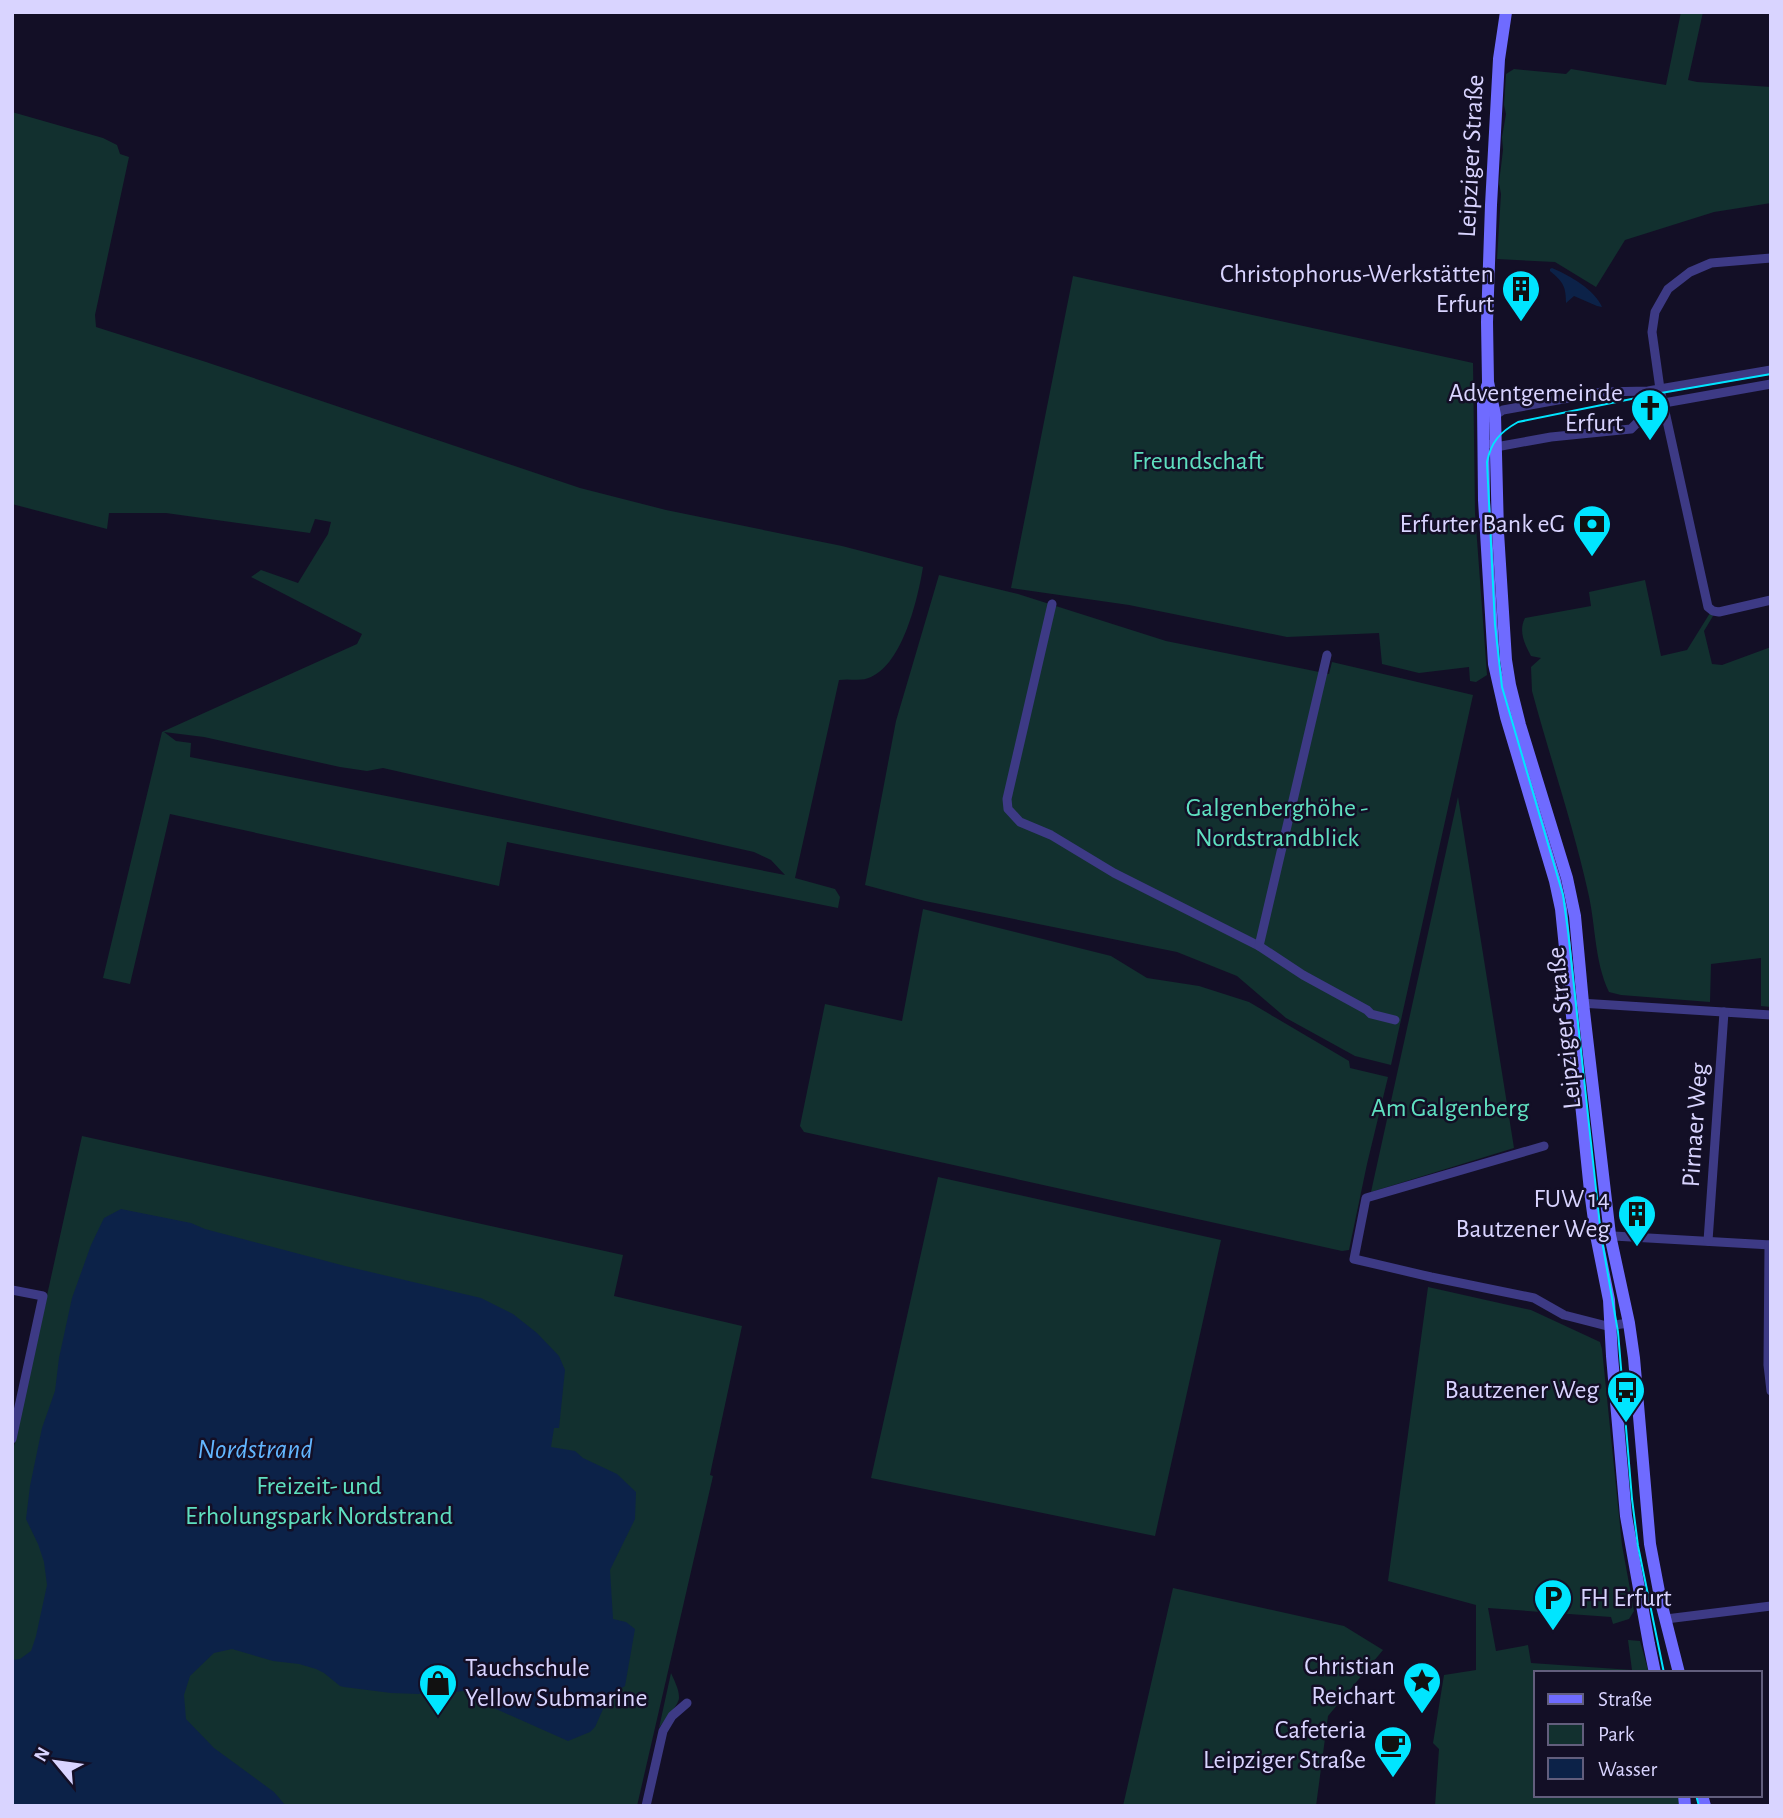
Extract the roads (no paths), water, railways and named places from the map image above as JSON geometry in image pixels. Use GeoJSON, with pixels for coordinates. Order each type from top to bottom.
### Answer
{"type":"FeatureCollection","features":[{"type":"Feature","properties":{"kind":"main road","name":"Leipziger Straße"},"geometry":{"type":"LineString","coordinates":[[1506,12],[1499,59],[1488,272],[1488,382],[1495,415],[1499,553],[1506,660],[1520,725],[1576,916],[1577,1003]]}},
{"type":"Feature","properties":{"kind":"main road","name":"Leipziger Straße"},"geometry":{"type":"LineString","coordinates":[[1488,382],[1483,403],[1484,500],[1494,664],[1506,717],[1555,881],[1577,1003],[1612,1326],[1612,1356],[1626,1516],[1656,1671]]}},
{"type":"Feature","properties":{"kind":"main road","name":"Leipziger Straße"},"geometry":{"type":"LineString","coordinates":[[1603,1235],[1629,1324],[1641,1426],[1650,1544],[1679,1671]]}},
{"type":"Feature","properties":{"kind":"main road"},"geometry":{"type":"LineString","coordinates":[[1646,1625],[1666,1619]]}},
{"type":"Feature","properties":{"kind":"street"},"geometry":{"type":"LineString","coordinates":[[1771,258],[1711,263],[1690,272],[1668,289],[1655,312],[1652,332],[1661,389],[1708,607],[1719,612],[1771,600]]}},
{"type":"Feature","properties":{"kind":"street"},"geometry":{"type":"LineString","coordinates":[[1771,370],[1661,389],[1602,392],[1503,410],[1495,415],[1483,430],[1496,446],[1631,429],[1653,407],[1664,403],[1770,384],[1771,396]]}},
{"type":"Feature","properties":{"kind":"street"},"geometry":{"type":"LineString","coordinates":[[1052,604],[1007,799],[1008,809],[1020,822],[1051,835],[1114,873],[1259,946],[1371,1014],[1395,1020]]}},
{"type":"Feature","properties":{"kind":"street"},"geometry":{"type":"LineString","coordinates":[[1259,946],[1326,655]]}},
{"type":"Feature","properties":{"kind":"street"},"geometry":{"type":"LineString","coordinates":[[1577,1003],[1728,1012],[1740,1008],[1756,1009],[1767,1015]]}},
{"type":"Feature","properties":{"kind":"street","name":"Pirnaer Weg"},"geometry":{"type":"LineString","coordinates":[[1708,1241],[1728,1012]]}},
{"type":"Feature","properties":{"kind":"street"},"geometry":{"type":"LineString","coordinates":[[1544,1146],[1366,1198],[1354,1259],[1534,1298],[1564,1315],[1612,1326],[1629,1324]]}},
{"type":"Feature","properties":{"kind":"street"},"geometry":{"type":"LineString","coordinates":[[1603,1235],[1770,1245],[1768,1364],[1771,1391]]}},
{"type":"Feature","properties":{"kind":"street"},"geometry":{"type":"LineString","coordinates":[[12,1290],[43,1296],[12,1439]]}},
{"type":"Feature","properties":{"kind":"street"},"geometry":{"type":"LineString","coordinates":[[1666,1619],[1771,1606]]}},
{"type":"Feature","properties":{"kind":"street"},"geometry":{"type":"LineString","coordinates":[[646,1806],[663,1731],[672,1716],[687,1703]]}},
{"type":"Feature","properties":{"kind":"water"},"geometry":{"type":"Polygon","coordinates":[[[1552,268],[1588,289],[1602,307],[1574,296],[1566,303],[1564,288],[1561,281],[1550,271],[1552,268]]]}},
{"type":"Feature","properties":{"kind":"water","name":"Nordstrand"},"geometry":{"type":"Polygon","coordinates":[[[121,1209],[191,1223],[345,1266],[481,1298],[513,1314],[537,1333],[559,1356],[565,1370],[559,1428],[554,1428],[551,1447],[575,1451],[583,1458],[617,1474],[636,1492],[635,1519],[610,1570],[613,1619],[626,1622],[635,1629],[625,1686],[612,1694],[590,1732],[568,1741],[476,1700],[472,1690],[427,1690],[419,1694],[344,1687],[316,1669],[273,1661],[232,1649],[214,1653],[190,1676],[184,1695],[186,1719],[214,1748],[274,1792],[286,1806],[12,1806],[12,1660],[20,1659],[31,1651],[47,1585],[44,1562],[26,1519],[30,1486],[42,1428],[55,1391],[72,1298],[104,1218],[121,1209]]]}},
{"type":"Feature","properties":{"kind":"tram line"},"geometry":{"type":"LineString","coordinates":[[1664,1671],[1638,1546],[1618,1332],[1601,1235],[1563,895],[1502,687],[1495,625],[1487,462],[1497,438],[1518,422],[1771,374]]}},
{"type":"Feature","properties":{"kind":"tram line"},"geometry":{"type":"LineString","coordinates":[[1697,1797],[1699,1806]]}},
{"type":"Feature","properties":{"kind":"place","name":"Christophorus-Werkstätten Erfurt"},"geometry":{"type":"Point","coordinates":[1521,323]}},
{"type":"Feature","properties":{"kind":"place","name":"Adventgemeinde Erfurt"},"geometry":{"type":"Point","coordinates":[1650,442]}},
{"type":"Feature","properties":{"kind":"place","name":"Erfurter Bank eG"},"geometry":{"type":"Point","coordinates":[1592,558]}},
{"type":"Feature","properties":{"kind":"place","name":"FUW 14 Bautzener Weg"},"geometry":{"type":"Point","coordinates":[1637,1248]}},
{"type":"Feature","properties":{"kind":"place","name":"Bautzener Weg"},"geometry":{"type":"Point","coordinates":[1626,1424]}},
{"type":"Feature","properties":{"kind":"place","name":"FH Erfurt"},"geometry":{"type":"Point","coordinates":[1553,1632]}},
{"type":"Feature","properties":{"kind":"place","name":"Christian Reichart"},"geometry":{"type":"Point","coordinates":[1422,1715]}},
{"type":"Feature","properties":{"kind":"place","name":"Tauchschule Yellow Submarine"},"geometry":{"type":"Point","coordinates":[438,1717]}},
{"type":"Feature","properties":{"kind":"place","name":"Cafeteria Leipziger Straße"},"geometry":{"type":"Point","coordinates":[1393,1779]}},
{"type":"Feature","properties":{"kind":"park label","name":"Freundschaft"},"geometry":{"type":"Point","coordinates":[1198,461]}},
{"type":"Feature","properties":{"kind":"park label","name":"Galgenberghöhe - Nordstrandblick"},"geometry":{"type":"Point","coordinates":[1277,823]}},
{"type":"Feature","properties":{"kind":"park label","name":"Am Galgenberg"},"geometry":{"type":"Point","coordinates":[1450,1108]}},
{"type":"Feature","properties":{"kind":"park label","name":"Freizeit- und Erholungspark Nordstrand"},"geometry":{"type":"Point","coordinates":[319,1501]}}]}
